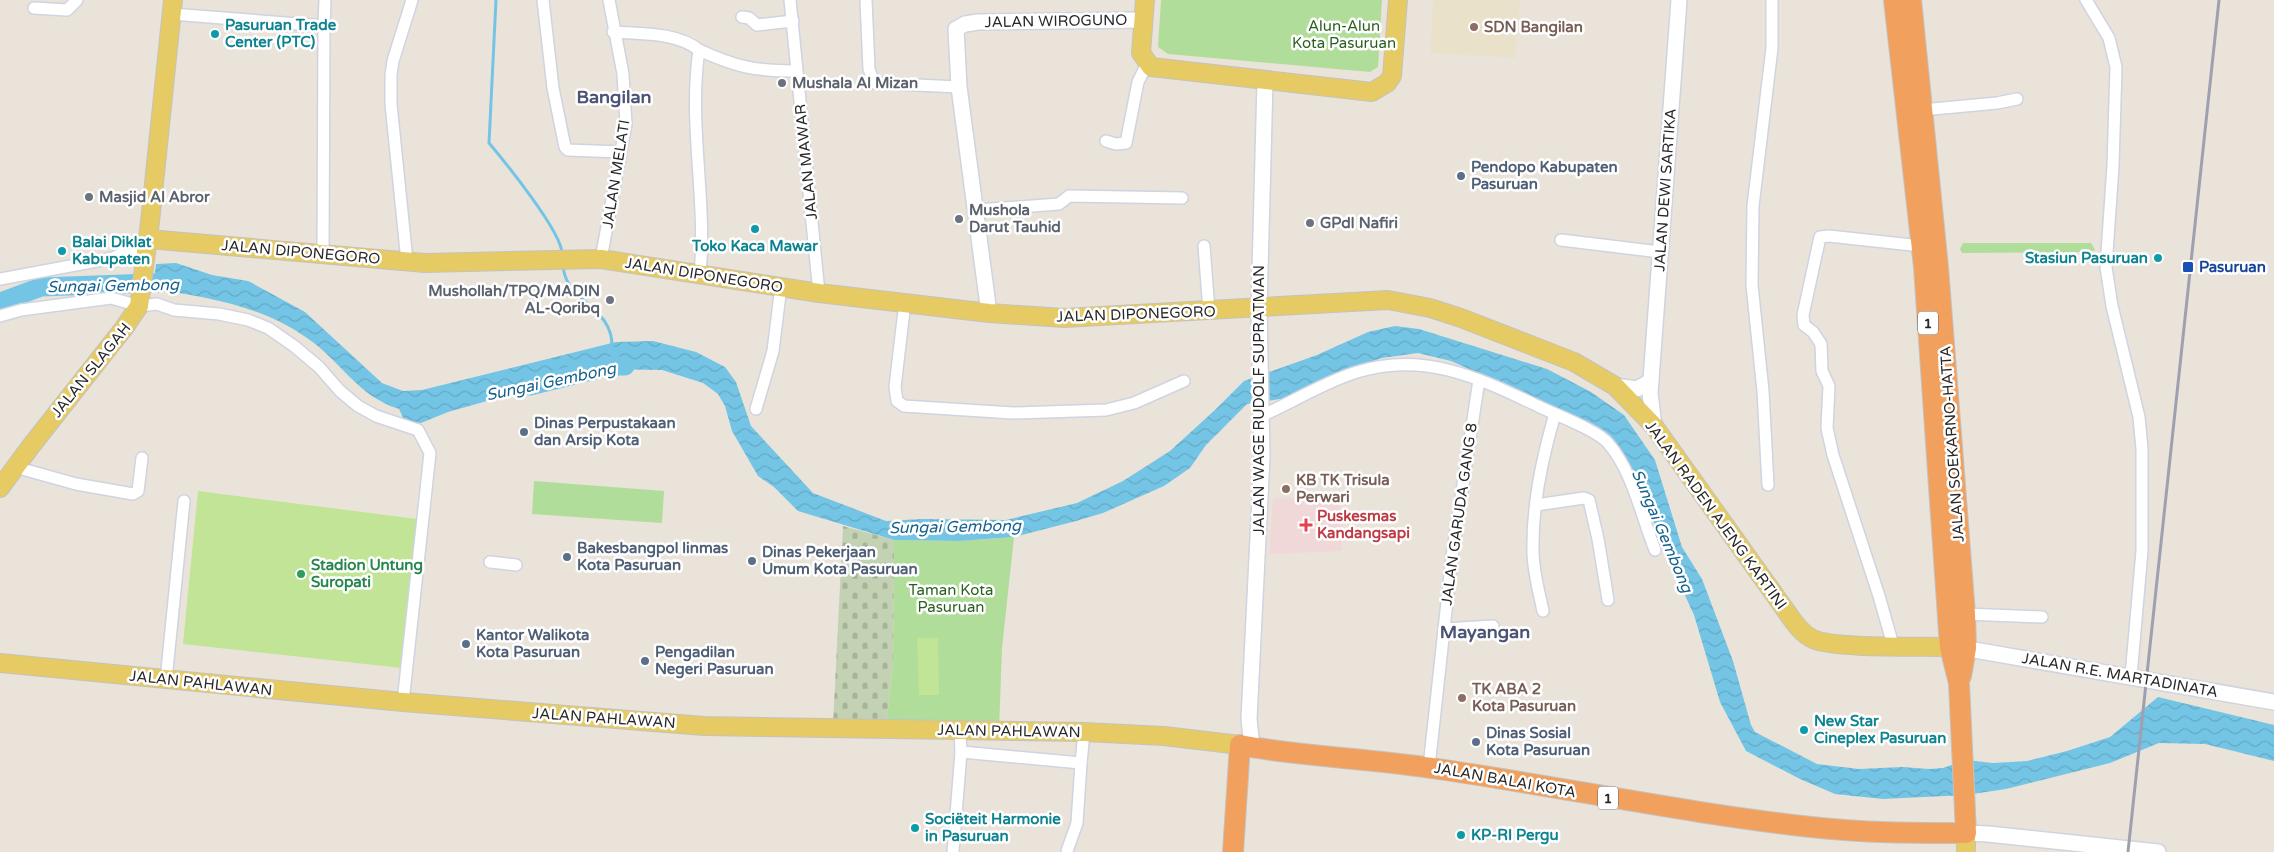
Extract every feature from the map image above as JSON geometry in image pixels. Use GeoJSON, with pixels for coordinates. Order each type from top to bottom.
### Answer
{"type":"FeatureCollection","features":[{"type":"Feature","properties":{"kind":"highway","name":"JALAN SOEKARNO-HATTA"},"geometry":{"type":"LineString","coordinates":[[1894,0],[1922,246],[1958,648]]}},
{"type":"Feature","properties":{"kind":"highway","name":"JALAN SOEKARNO-HATTA"},"geometry":{"type":"LineString","coordinates":[[1911,0],[1938,267],[1965,614],[1958,648]]}},
{"type":"Feature","properties":{"kind":"highway","name":"1"},"geometry":{"type":"LineString","coordinates":[[1958,648],[1966,843]]}},
{"type":"Feature","properties":{"kind":"highway","name":"JALAN BALAI KOTA"},"geometry":{"type":"LineString","coordinates":[[1246,746],[1276,752],[1429,767],[1630,801],[1811,827],[1889,832],[1966,843]]}},
{"type":"Feature","properties":{"kind":"highway"},"geometry":{"type":"LineString","coordinates":[[1233,852],[1246,746]]}},
{"type":"Feature","properties":{"kind":"highway"},"geometry":{"type":"LineString","coordinates":[[1246,746],[1246,852]]}},
{"type":"Feature","properties":{"kind":"main road"},"geometry":{"type":"LineString","coordinates":[[1145,0],[1140,41],[1141,53],[1147,64],[1151,67],[1372,92],[1387,83],[1392,76],[1398,0]]}},
{"type":"Feature","properties":{"kind":"main road","name":"JALAN SLAGAH"},"geometry":{"type":"LineString","coordinates":[[0,488],[124,328],[139,304],[147,248],[172,7]]}},
{"type":"Feature","properties":{"kind":"main road","name":"JALAN DIPONEGORO"},"geometry":{"type":"LineString","coordinates":[[147,248],[323,253],[445,263],[601,259],[819,293],[989,313],[1064,318],[1259,309]]}},
{"type":"Feature","properties":{"kind":"main road","name":"JALAN RADEN AJENG KARTINI"},"geometry":{"type":"LineString","coordinates":[[1259,309],[1388,300],[1400,301],[1461,318],[1574,362],[1615,386],[1654,426],[1804,634],[1814,640],[1825,642],[1958,648]]}},
{"type":"Feature","properties":{"kind":"main road","name":"JALAN PAHLAWAN"},"geometry":{"type":"LineString","coordinates":[[0,663],[403,702],[736,728],[1084,732],[1164,736],[1246,746]]}},
{"type":"Feature","properties":{"kind":"street"},"geometry":{"type":"LineString","coordinates":[[34,8],[67,10],[77,0]]}},
{"type":"Feature","properties":{"kind":"street"},"geometry":{"type":"LineString","coordinates":[[323,253],[325,0]]}},
{"type":"Feature","properties":{"kind":"street"},"geometry":{"type":"LineString","coordinates":[[407,261],[395,147],[391,75],[393,61],[412,0]]}},
{"type":"Feature","properties":{"kind":"street"},"geometry":{"type":"LineString","coordinates":[[543,0],[553,88],[565,147],[568,150],[620,152]]}},
{"type":"Feature","properties":{"kind":"street","name":"JALAN MELATI"},"geometry":{"type":"LineString","coordinates":[[601,259],[626,124],[623,74],[613,32],[609,0]]}},
{"type":"Feature","properties":{"kind":"street","name":"JALAN MAWAR"},"geometry":{"type":"LineString","coordinates":[[790,0],[796,71],[810,182],[813,251],[819,293]]}},
{"type":"Feature","properties":{"kind":"street"},"geometry":{"type":"LineString","coordinates":[[866,0],[869,69],[874,83],[959,87]]}},
{"type":"Feature","properties":{"kind":"street","name":"JALAN DEWI SARTIKA"},"geometry":{"type":"LineString","coordinates":[[1654,426],[1650,404],[1651,380],[1679,0]]}},
{"type":"Feature","properties":{"kind":"street"},"geometry":{"type":"LineString","coordinates":[[1768,485],[1763,391],[1752,285],[1753,206],[1772,48],[1772,0]]}},
{"type":"Feature","properties":{"kind":"street"},"geometry":{"type":"LineString","coordinates":[[2086,0],[2109,38],[2116,67],[2113,166],[2106,267],[2112,306],[2139,417],[2142,449],[2142,551],[2131,676]]}},
{"type":"Feature","properties":{"kind":"street"},"geometry":{"type":"LineString","coordinates":[[172,7],[324,26]]}},
{"type":"Feature","properties":{"kind":"street"},"geometry":{"type":"LineString","coordinates":[[742,17],[749,18],[757,25],[792,21]]}},
{"type":"Feature","properties":{"kind":"street","name":"JALAN WIROGUNO"},"geometry":{"type":"LineString","coordinates":[[989,313],[977,210],[959,87],[955,32],[965,24],[978,22],[1144,20]]}},
{"type":"Feature","properties":{"kind":"street"},"geometry":{"type":"LineString","coordinates":[[613,32],[673,39],[749,69],[796,71]]}},
{"type":"Feature","properties":{"kind":"street"},"geometry":{"type":"LineString","coordinates":[[700,274],[702,243],[701,190],[694,118],[703,52]]}},
{"type":"Feature","properties":{"kind":"street"},"geometry":{"type":"LineString","coordinates":[[1106,141],[1116,144],[1126,143],[1138,82],[1147,64]]}},
{"type":"Feature","properties":{"kind":"street","name":"JALAN WAGE RUDOLF SUPRATMAN"},"geometry":{"type":"LineString","coordinates":[[1246,746],[1249,719],[1262,457],[1259,309],[1265,81]]}},
{"type":"Feature","properties":{"kind":"street"},"geometry":{"type":"LineString","coordinates":[[1922,110],[1998,103],[2017,99]]}},
{"type":"Feature","properties":{"kind":"street"},"geometry":{"type":"LineString","coordinates":[[977,210],[1059,204],[1069,196],[1182,198]]}},
{"type":"Feature","properties":{"kind":"street"},"geometry":{"type":"LineString","coordinates":[[1892,645],[1879,596],[1833,456],[1827,428],[1829,386],[1822,371],[1821,344],[1813,332],[1804,325],[1803,315],[1820,237],[1829,236],[1922,246]]}},
{"type":"Feature","properties":{"kind":"street"},"geometry":{"type":"LineString","coordinates":[[1561,240],[1660,252]]}},
{"type":"Feature","properties":{"kind":"street"},"geometry":{"type":"LineString","coordinates":[[1204,246],[1210,311]]}},
{"type":"Feature","properties":{"kind":"street"},"geometry":{"type":"LineString","coordinates":[[0,279],[113,258],[128,250],[147,248]]}},
{"type":"Feature","properties":{"kind":"street"},"geometry":{"type":"LineString","coordinates":[[756,409],[773,351],[780,286]]}},
{"type":"Feature","properties":{"kind":"street"},"geometry":{"type":"LineString","coordinates":[[0,316],[20,310],[111,298],[139,304],[157,304],[174,310],[219,314],[248,320],[268,328],[294,346],[319,366],[340,391],[358,406],[376,416],[418,430],[430,454],[403,702]]}},
{"type":"Feature","properties":{"kind":"street"},"geometry":{"type":"LineString","coordinates":[[904,302],[895,387],[897,401],[904,406],[1013,413],[1106,410],[1134,403],[1184,381]]}},
{"type":"Feature","properties":{"kind":"street"},"geometry":{"type":"LineString","coordinates":[[1261,413],[1357,372],[1392,363],[1423,364],[1462,373],[1598,432],[1617,454],[1626,471],[1654,550]]}},
{"type":"Feature","properties":{"kind":"street","name":"JALAN GARUDA GANG 8"},"geometry":{"type":"LineString","coordinates":[[1429,767],[1452,556],[1478,380]]}},
{"type":"Feature","properties":{"kind":"street"},"geometry":{"type":"LineString","coordinates":[[1615,386],[1637,389],[1651,380]]}},
{"type":"Feature","properties":{"kind":"street"},"geometry":{"type":"LineString","coordinates":[[1543,612],[1535,574],[1533,551],[1536,505],[1543,460],[1555,414]]}},
{"type":"Feature","properties":{"kind":"street"},"geometry":{"type":"LineString","coordinates":[[15,467],[76,484],[133,494],[138,491],[142,458]]}},
{"type":"Feature","properties":{"kind":"street"},"geometry":{"type":"LineString","coordinates":[[1536,505],[1584,498],[1589,500],[1598,539],[1608,600]]}},
{"type":"Feature","properties":{"kind":"street"},"geometry":{"type":"LineString","coordinates":[[166,680],[184,501]]}},
{"type":"Feature","properties":{"kind":"street"},"geometry":{"type":"LineString","coordinates":[[490,562],[516,565]]}},
{"type":"Feature","properties":{"kind":"street"},"geometry":{"type":"LineString","coordinates":[[1965,614],[2042,617]]}},
{"type":"Feature","properties":{"kind":"street"},"geometry":{"type":"LineString","coordinates":[[1444,629],[1493,626]]}},
{"type":"Feature","properties":{"kind":"street","name":"JALAN R.E. MARTADINATA"},"geometry":{"type":"LineString","coordinates":[[1958,648],[2131,676],[2274,702]]}},
{"type":"Feature","properties":{"kind":"street"},"geometry":{"type":"LineString","coordinates":[[953,852],[961,752],[960,731]]}},
{"type":"Feature","properties":{"kind":"street"},"geometry":{"type":"LineString","coordinates":[[1067,851],[1077,823],[1084,732]]}},
{"type":"Feature","properties":{"kind":"street"},"geometry":{"type":"LineString","coordinates":[[961,752],[1081,763]]}},
{"type":"Feature","properties":{"kind":"street"},"geometry":{"type":"LineString","coordinates":[[1966,843],[1988,834],[2158,852]]}},
{"type":"Feature","properties":{"kind":"shaded area","name":"SDN Bangilan"},"geometry":{"type":"Polygon","coordinates":[[[1433,0],[1520,0],[1515,58],[1430,53],[1433,0]]]}},
{"type":"Feature","properties":{"kind":"shaded area","name":"Puskesmas Kandangsapi"},"geometry":{"type":"Polygon","coordinates":[[[1339,495],[1342,551],[1269,554],[1273,499],[1339,495]]]}},
{"type":"Feature","properties":{"kind":"green space","name":"Alun-Alun Kota Pasuruan"},"geometry":{"type":"Polygon","coordinates":[[[1161,0],[1382,0],[1378,67],[1370,72],[1168,54],[1158,47],[1161,0]]]}},
{"type":"Feature","properties":{"kind":"green space"},"geometry":{"type":"Polygon","coordinates":[[[1963,243],[2091,243],[2095,250],[2091,252],[1962,253],[1960,249],[1963,243]]]}},
{"type":"Feature","properties":{"kind":"green space"},"geometry":{"type":"Polygon","coordinates":[[[534,481],[664,491],[662,523],[532,514],[534,481]]]}},
{"type":"Feature","properties":{"kind":"green space","name":"Stadion Untung Suropati"},"geometry":{"type":"Polygon","coordinates":[[[198,491],[417,519],[402,668],[183,644],[198,491]]]}},
{"type":"Feature","properties":{"kind":"green space"},"geometry":{"type":"Polygon","coordinates":[[[843,526],[894,540],[893,666],[886,725],[833,725],[843,526]]]}},
{"type":"Feature","properties":{"kind":"green space","name":"Taman Kota Pasuruan"},"geometry":{"type":"Polygon","coordinates":[[[1014,537],[1002,648],[999,731],[886,725],[893,666],[894,540],[959,541],[1014,537]]]}},
{"type":"Feature","properties":{"kind":"green space"},"geometry":{"type":"Polygon","coordinates":[[[917,638],[938,638],[939,695],[919,695],[917,638]]]}},
{"type":"Feature","properties":{"kind":"water"},"geometry":{"type":"Polygon","coordinates":[[[176,263],[212,275],[248,281],[305,312],[382,383],[403,391],[422,390],[616,342],[653,341],[696,352],[725,367],[736,382],[751,426],[813,493],[886,521],[922,519],[1006,520],[1077,503],[1123,481],[1170,451],[1244,381],[1317,355],[1368,332],[1395,326],[1419,329],[1547,369],[1591,392],[1624,415],[1655,460],[1682,547],[1702,579],[1733,661],[1751,725],[1755,732],[1817,764],[1859,769],[1902,767],[1929,769],[1943,768],[1966,760],[1993,763],[2027,761],[2067,751],[2110,737],[2158,697],[2274,725],[2274,761],[2205,744],[2159,743],[2110,763],[2006,789],[1966,795],[1883,799],[1835,794],[1800,779],[1746,751],[1720,702],[1694,615],[1665,552],[1642,491],[1620,448],[1602,429],[1451,361],[1418,353],[1382,358],[1340,372],[1287,398],[1247,404],[1206,445],[1190,468],[1164,486],[1103,513],[1014,537],[959,541],[894,540],[798,511],[774,487],[758,476],[732,431],[725,406],[718,394],[703,383],[662,370],[598,369],[560,377],[512,394],[448,412],[421,423],[405,422],[399,409],[384,403],[360,387],[319,347],[290,327],[272,318],[233,304],[153,289],[156,264],[176,263]]]}},
{"type":"Feature","properties":{"kind":"waterway"},"geometry":{"type":"LineString","coordinates":[[496,0],[489,143],[543,214],[559,243],[562,253]]}},
{"type":"Feature","properties":{"kind":"waterway"},"geometry":{"type":"LineString","coordinates":[[563,264],[565,277],[571,288],[605,322],[610,333],[612,347]]}},
{"type":"Feature","properties":{"kind":"waterway","name":"Sungai Gembong"},"geometry":{"type":"LineString","coordinates":[[0,302],[41,287],[178,282]]}},
{"type":"Feature","properties":{"kind":"waterway","name":"Sungai Gembong"},"geometry":{"type":"LineString","coordinates":[[530,386],[611,366],[625,366]]}},
{"type":"Feature","properties":{"kind":"railway"},"geometry":{"type":"LineString","coordinates":[[2128,852],[2219,0]]}},
{"type":"Feature","properties":{"kind":"place","name":"SDN Bangilan"},"geometry":{"type":"Point","coordinates":[1474,27]}},
{"type":"Feature","properties":{"kind":"place","name":"Pasuruan Trade Center (PTC)"},"geometry":{"type":"Point","coordinates":[215,34]}},
{"type":"Feature","properties":{"kind":"place","name":"Mushala Al Mizan"},"geometry":{"type":"Point","coordinates":[782,83]}},
{"type":"Feature","properties":{"kind":"place","name":"Pendopo Kabupaten Pasuruan"},"geometry":{"type":"Point","coordinates":[1461,176]}},
{"type":"Feature","properties":{"kind":"place","name":"Masjid Al Abror"},"geometry":{"type":"Point","coordinates":[89,197]}},
{"type":"Feature","properties":{"kind":"place","name":"Mushola Darut Tauhid"},"geometry":{"type":"Point","coordinates":[959,219]}},
{"type":"Feature","properties":{"kind":"place","name":"GPdI Nafiri"},"geometry":{"type":"Point","coordinates":[1310,223]}},
{"type":"Feature","properties":{"kind":"place","name":"Toko Kaca Mawar"},"geometry":{"type":"Point","coordinates":[755,229]}},
{"type":"Feature","properties":{"kind":"place","name":"Balai Diklat Kabupaten"},"geometry":{"type":"Point","coordinates":[62,251]}},
{"type":"Feature","properties":{"kind":"place","name":"Stasiun Pasuruan"},"geometry":{"type":"Point","coordinates":[2158,258]}},
{"type":"Feature","properties":{"kind":"place","name":"Pasuruan"},"geometry":{"type":"Point","coordinates":[2188,267]}},
{"type":"Feature","properties":{"kind":"place","name":"Mushollah/TPQ/MADIN AL-Qoribq"},"geometry":{"type":"Point","coordinates":[610,300]}},
{"type":"Feature","properties":{"kind":"place","name":"Dinas Perpustakaan dan Arsip Kota"},"geometry":{"type":"Point","coordinates":[524,432]}},
{"type":"Feature","properties":{"kind":"place","name":"KB TK Trisula Perwari"},"geometry":{"type":"Point","coordinates":[1286,489]}},
{"type":"Feature","properties":{"kind":"place","name":"Puskesmas Kandangsapi"},"geometry":{"type":"Point","coordinates":[1306,525]}},
{"type":"Feature","properties":{"kind":"place","name":"Bakesbangpol linmas Kota Pasuruan"},"geometry":{"type":"Point","coordinates":[567,557]}},
{"type":"Feature","properties":{"kind":"place","name":"Dinas Pekerjaan Umum Kota Pasuruan"},"geometry":{"type":"Point","coordinates":[752,561]}},
{"type":"Feature","properties":{"kind":"place","name":"Stadion Untung Suropati"},"geometry":{"type":"Point","coordinates":[301,574]}},
{"type":"Feature","properties":{"kind":"place","name":"Kantor Walikota Kota Pasuruan"},"geometry":{"type":"Point","coordinates":[466,644]}},
{"type":"Feature","properties":{"kind":"place","name":"Pengadilan Negeri Pasuruan"},"geometry":{"type":"Point","coordinates":[645,661]}},
{"type":"Feature","properties":{"kind":"place","name":"TK ABA 2 Kota Pasuruan"},"geometry":{"type":"Point","coordinates":[1462,698]}},
{"type":"Feature","properties":{"kind":"place","name":"New Star Cineplex Pasuruan"},"geometry":{"type":"Point","coordinates":[1804,730]}},
{"type":"Feature","properties":{"kind":"place","name":"Dinas Sosial Kota Pasuruan"},"geometry":{"type":"Point","coordinates":[1476,742]}},
{"type":"Feature","properties":{"kind":"place","name":"Sociëteit Harmonie in Pasuruan"},"geometry":{"type":"Point","coordinates":[915,828]}},
{"type":"Feature","properties":{"kind":"place","name":"KP-RI Pergu"},"geometry":{"type":"Point","coordinates":[1461,835]}},
{"type":"Feature","properties":{"kind":"district","name":"Bangilan"},"geometry":{"type":"Point","coordinates":[614,97]}},
{"type":"Feature","properties":{"kind":"district","name":"Mayangan"},"geometry":{"type":"Point","coordinates":[1485,632]}}]}
